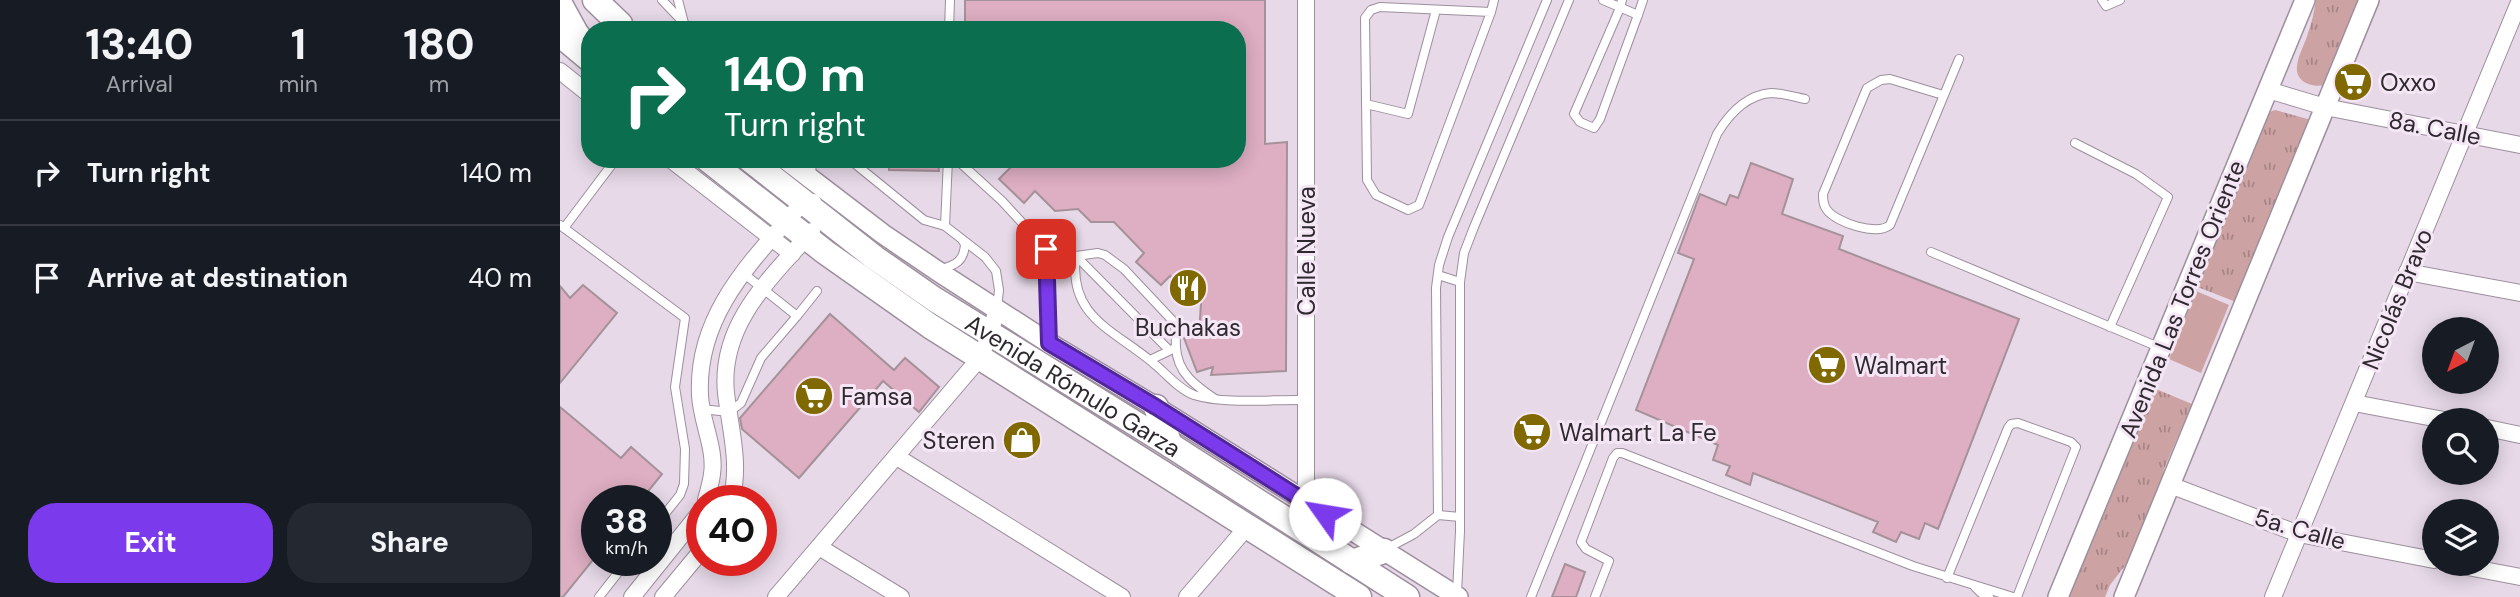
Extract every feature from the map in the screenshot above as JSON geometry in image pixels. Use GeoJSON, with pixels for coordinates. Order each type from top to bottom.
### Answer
{"type":"FeatureCollection","features":[{"type":"Feature","properties":{"kind":"main road"},"geometry":{"type":"LineString","coordinates":[[584,0],[609,21]]}},
{"type":"Feature","properties":{"kind":"main road"},"geometry":{"type":"LineString","coordinates":[[595,0],[612,21]]}},
{"type":"Feature","properties":{"kind":"main road"},"geometry":{"type":"LineString","coordinates":[[560,4],[581,39]]}},
{"type":"Feature","properties":{"kind":"main road"},"geometry":{"type":"LineString","coordinates":[[697,168],[744,202]]}},
{"type":"Feature","properties":{"kind":"main road","name":"Avenida Rómulo Garza"},"geometry":{"type":"LineString","coordinates":[[715,168],[744,202],[792,192]]}},
{"type":"Feature","properties":{"kind":"main road","name":"Avenida Rómulo Garza"},"geometry":{"type":"LineString","coordinates":[[761,168],[792,192],[832,210],[934,299],[1170,445],[1407,597]]}},
{"type":"Feature","properties":{"kind":"main road","name":"Avenida Rómulo Garza"},"geometry":{"type":"LineString","coordinates":[[792,192],[799,246],[868,284],[979,359],[1359,597]]}},
{"type":"Feature","properties":{"kind":"main road"},"geometry":{"type":"LineString","coordinates":[[1156,407],[1170,445]]}},
{"type":"Feature","properties":{"kind":"main road"},"geometry":{"type":"LineString","coordinates":[[1352,562],[1384,551]]}},
{"type":"Feature","properties":{"kind":"street"},"geometry":{"type":"LineString","coordinates":[[605,0],[614,21]]}},
{"type":"Feature","properties":{"kind":"street","name":"Calle Nueva"},"geometry":{"type":"LineString","coordinates":[[1306,0],[1306,502]]}},
{"type":"Feature","properties":{"kind":"street","name":"Avenida Las Torres Oriente"},"geometry":{"type":"LineString","coordinates":[[2058,597],[2305,0]]}},
{"type":"Feature","properties":{"kind":"street"},"geometry":{"type":"LineString","coordinates":[[2124,597],[2370,0]]}},
{"type":"Feature","properties":{"kind":"street","name":"Nicolás Bravo"},"geometry":{"type":"LineString","coordinates":[[2273,597],[2520,0]]}},
{"type":"Feature","properties":{"kind":"street"},"geometry":{"type":"LineString","coordinates":[[560,38],[581,56]]}},
{"type":"Feature","properties":{"kind":"street"},"geometry":{"type":"LineString","coordinates":[[560,71],[581,88]]}},
{"type":"Feature","properties":{"kind":"street","name":"8a. Calle"},"geometry":{"type":"LineString","coordinates":[[2268,90],[2325,107],[2520,145]]}},
{"type":"Feature","properties":{"kind":"street"},"geometry":{"type":"LineString","coordinates":[[685,168],[744,202]]}},
{"type":"Feature","properties":{"kind":"street"},"geometry":{"type":"LineString","coordinates":[[709,485],[712,460],[702,409],[702,360],[709,330],[723,301],[792,192]]}},
{"type":"Feature","properties":{"kind":"street"},"geometry":{"type":"LineString","coordinates":[[732,485],[735,460],[726,390],[732,338],[751,302],[832,210],[936,270],[1457,597]]}},
{"type":"Feature","properties":{"kind":"street"},"geometry":{"type":"LineString","coordinates":[[2407,272],[2520,293]]}},
{"type":"Feature","properties":{"kind":"street"},"geometry":{"type":"LineString","coordinates":[[776,597],[979,359],[990,335],[997,308]]}},
{"type":"Feature","properties":{"kind":"street"},"geometry":{"type":"LineString","coordinates":[[2354,403],[2422,416]]}},
{"type":"Feature","properties":{"kind":"street"},"geometry":{"type":"LineString","coordinates":[[2499,431],[2520,435]]}},
{"type":"Feature","properties":{"kind":"street"},"geometry":{"type":"LineString","coordinates":[[897,457],[1116,596]]}},
{"type":"Feature","properties":{"kind":"street","name":"5a. Calle"},"geometry":{"type":"LineString","coordinates":[[2170,485],[2299,534],[2422,558]]}},
{"type":"Feature","properties":{"kind":"street"},"geometry":{"type":"LineString","coordinates":[[1187,597],[1247,527]]}},
{"type":"Feature","properties":{"kind":"street"},"geometry":{"type":"LineString","coordinates":[[632,597],[686,530]]}},
{"type":"Feature","properties":{"kind":"street"},"geometry":{"type":"LineString","coordinates":[[819,547],[901,597]]}},
{"type":"Feature","properties":{"kind":"street"},"geometry":{"type":"LineString","coordinates":[[663,597],[686,569]]}},
{"type":"Feature","properties":{"kind":"street"},"geometry":{"type":"LineString","coordinates":[[2499,573],[2520,577]]}},
{"type":"Feature","properties":{"kind":"lane"},"geometry":{"type":"LineString","coordinates":[[662,0],[682,21]]}},
{"type":"Feature","properties":{"kind":"lane"},"geometry":{"type":"LineString","coordinates":[[678,0],[683,21]]}},
{"type":"Feature","properties":{"kind":"lane"},"geometry":{"type":"LineString","coordinates":[[949,21],[950,0]]}},
{"type":"Feature","properties":{"kind":"lane"},"geometry":{"type":"LineString","coordinates":[[1491,12],[1380,7],[1371,10],[1365,18],[1367,180],[1376,195],[1408,210],[1419,205],[1491,12],[1494,0]]}},
{"type":"Feature","properties":{"kind":"lane"},"geometry":{"type":"LineString","coordinates":[[1438,515],[1438,275],[1448,237],[1547,0]]}},
{"type":"Feature","properties":{"kind":"lane"},"geometry":{"type":"LineString","coordinates":[[1457,597],[1460,517],[1460,282],[1469,241],[1569,0]]}},
{"type":"Feature","properties":{"kind":"lane"},"geometry":{"type":"LineString","coordinates":[[1603,0],[1621,4],[1638,15]]}},
{"type":"Feature","properties":{"kind":"lane"},"geometry":{"type":"LineString","coordinates":[[1621,4],[1574,114],[1580,122],[1594,128],[1600,119],[1643,0]]}},
{"type":"Feature","properties":{"kind":"lane"},"geometry":{"type":"LineString","coordinates":[[2102,0],[2106,6],[2120,0]]}},
{"type":"Feature","properties":{"kind":"lane"},"geometry":{"type":"LineString","coordinates":[[1366,104],[1408,114],[1436,10]]}},
{"type":"Feature","properties":{"kind":"lane"},"geometry":{"type":"LineString","coordinates":[[1943,95],[1889,79],[1881,80],[1867,88],[1823,194],[1823,202],[1832,215],[1872,230],[1885,229],[1889,225],[1959,59]]}},
{"type":"Feature","properties":{"kind":"lane"},"geometry":{"type":"LineString","coordinates":[[1531,597],[1717,134],[1727,118],[1740,105],[1753,99],[1770,93],[1805,99]]}},
{"type":"Feature","properties":{"kind":"lane"},"geometry":{"type":"LineString","coordinates":[[2075,143],[2136,174],[2168,197],[2110,327]]}},
{"type":"Feature","properties":{"kind":"lane"},"geometry":{"type":"LineString","coordinates":[[609,168],[562,227],[685,318],[676,387],[685,449],[684,484],[672,505]]}},
{"type":"Feature","properties":{"kind":"lane"},"geometry":{"type":"LineString","coordinates":[[860,168],[924,220],[945,226],[985,257],[996,271],[999,290],[997,308]]}},
{"type":"Feature","properties":{"kind":"lane"},"geometry":{"type":"LineString","coordinates":[[945,226],[948,168]]}},
{"type":"Feature","properties":{"kind":"lane"},"geometry":{"type":"LineString","coordinates":[[966,168],[1002,201],[1046,249],[1076,256],[1098,253],[1114,260],[1172,320],[1177,332],[1172,349],[1150,360]]}},
{"type":"Feature","properties":{"kind":"lane"},"geometry":{"type":"LineString","coordinates":[[936,270],[953,266],[962,258],[965,244],[961,238]]}},
{"type":"Feature","properties":{"kind":"lane"},"geometry":{"type":"LineString","coordinates":[[1046,249],[1049,343]]}},
{"type":"Feature","properties":{"kind":"lane"},"geometry":{"type":"LineString","coordinates":[[1931,252],[2161,348]]}},
{"type":"Feature","properties":{"kind":"lane"},"geometry":{"type":"LineString","coordinates":[[1076,256],[1075,266],[1082,300],[1089,313],[1186,391],[1215,399],[1307,400]]}},
{"type":"Feature","properties":{"kind":"lane"},"geometry":{"type":"LineString","coordinates":[[1076,256],[1172,349],[1190,381],[1215,399]]}},
{"type":"Feature","properties":{"kind":"lane"},"geometry":{"type":"LineString","coordinates":[[743,273],[797,316]]}},
{"type":"Feature","properties":{"kind":"lane"},"geometry":{"type":"LineString","coordinates":[[1438,275],[1460,282]]}},
{"type":"Feature","properties":{"kind":"lane"},"geometry":{"type":"LineString","coordinates":[[702,409],[729,412],[741,403],[761,358],[817,291]]}},
{"type":"Feature","properties":{"kind":"lane"},"geometry":{"type":"LineString","coordinates":[[1595,597],[1609,561],[1586,550],[1581,542],[1613,457],[1617,453],[1947,578],[2015,597],[2075,451],[2076,447],[2071,442],[2018,423],[2009,425],[1947,578]]}},
{"type":"Feature","properties":{"kind":"lane"},"geometry":{"type":"LineString","coordinates":[[1384,551],[1414,534],[1438,515],[1460,517]]}},
{"type":"Feature","properties":{"kind":"lane"},"geometry":{"type":"LineString","coordinates":[[599,597],[615,576]]}},
{"type":"Feature","properties":{"kind":"lane"},"geometry":{"type":"LineString","coordinates":[[1975,587],[1989,597]]}},
{"type":"Feature","properties":{"kind":"green space"},"geometry":{"type":"Polygon","coordinates":[[[2316,0],[2360,0],[2325,85],[2320,86],[2305,83],[2297,72],[2316,0]]]}},
{"type":"Feature","properties":{"kind":"green space"},"geometry":{"type":"Polygon","coordinates":[[[2275,110],[2311,120],[2236,302],[2195,286],[2267,113],[2275,110]]]}},
{"type":"Feature","properties":{"kind":"green space"},"geometry":{"type":"Polygon","coordinates":[[[2196,291],[2229,305],[2201,373],[2169,359],[2196,291]]]}},
{"type":"Feature","properties":{"kind":"green space"},"geometry":{"type":"Polygon","coordinates":[[[2156,389],[2192,404],[2131,558],[2110,585],[2105,597],[2067,597],[2156,389]]]}},
{"type":"Feature","properties":{"kind":"building"},"geometry":{"type":"Polygon","coordinates":[[[965,0],[1265,0],[1265,144],[1287,142],[1286,371],[1211,375],[1213,367],[1197,372],[1184,338],[1199,332],[1201,304],[1170,276],[1161,285],[1136,262],[1144,253],[1114,222],[1091,222],[1078,209],[1055,211],[1035,191],[1024,203],[999,179],[1010,168],[1246,168],[1246,21],[965,21],[965,0]]]}},
{"type":"Feature","properties":{"kind":"building","name":"Walmart"},"geometry":{"type":"Polygon","coordinates":[[[1751,163],[1793,179],[1782,214],[1843,236],[1839,249],[2019,319],[1938,529],[1925,523],[1919,539],[1901,532],[1896,542],[1873,532],[1878,522],[1753,473],[1750,485],[1726,475],[1730,466],[1713,460],[1718,445],[1636,410],[1694,259],[1678,253],[1700,194],[1726,205],[1730,195],[1738,198],[1751,163]]]}},
{"type":"Feature","properties":{"kind":"building"},"geometry":{"type":"Polygon","coordinates":[[[939,168],[939,171],[889,170],[939,168]]]}},
{"type":"Feature","properties":{"kind":"building"},"geometry":{"type":"Polygon","coordinates":[[[583,285],[617,313],[560,383],[560,286],[570,298],[583,285]]]}},
{"type":"Feature","properties":{"kind":"building","name":"Famsa"},"geometry":{"type":"Polygon","coordinates":[[[830,314],[894,370],[905,358],[939,387],[919,412],[883,381],[799,478],[742,429],[740,418],[830,314]]]}},
{"type":"Feature","properties":{"kind":"building"},"geometry":{"type":"Polygon","coordinates":[[[560,407],[621,458],[631,447],[662,474],[653,485],[581,485],[581,575],[563,597],[560,597],[560,407]]]}},
{"type":"Feature","properties":{"kind":"building"},"geometry":{"type":"Polygon","coordinates":[[[1565,564],[1585,572],[1576,597],[1552,597],[1565,564]]]}},
{"type":"Feature","properties":{"kind":"place","name":"Oxxo"},"geometry":{"type":"Point","coordinates":[2353,82]}},
{"type":"Feature","properties":{"kind":"place","name":"Buchakas"},"geometry":{"type":"Point","coordinates":[1188,288]}},
{"type":"Feature","properties":{"kind":"place","name":"Walmart"},"geometry":{"type":"Point","coordinates":[1827,365]}},
{"type":"Feature","properties":{"kind":"place","name":"Famsa"},"geometry":{"type":"Point","coordinates":[814,396]}},
{"type":"Feature","properties":{"kind":"place","name":"Walmart La Fe"},"geometry":{"type":"Point","coordinates":[1532,432]}},
{"type":"Feature","properties":{"kind":"place","name":"Steren"},"geometry":{"type":"Point","coordinates":[1022,440]}},
{"type":"Feature","properties":{"kind":"route"},"geometry":{"type":"LineString","coordinates":[[1046,249],[1049,343],[1325,514]]}}]}
